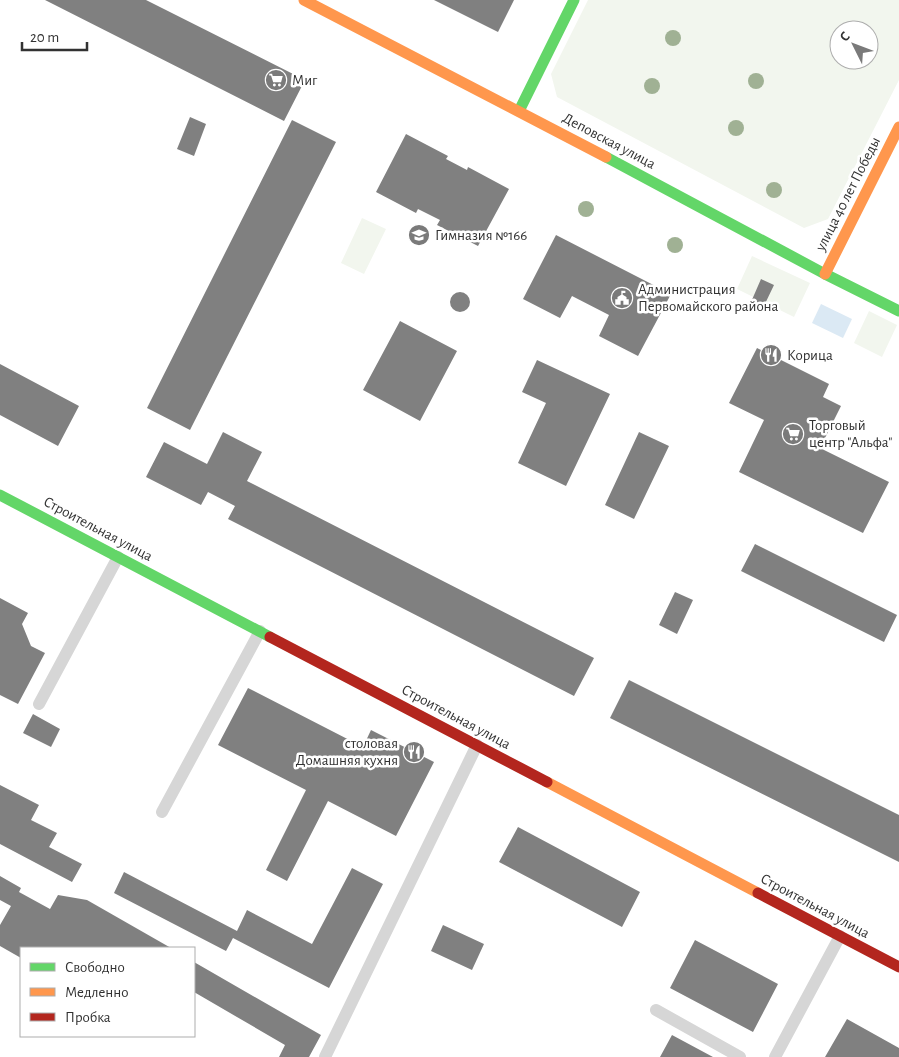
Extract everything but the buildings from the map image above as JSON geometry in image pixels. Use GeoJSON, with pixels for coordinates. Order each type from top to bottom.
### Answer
{"type":"FeatureCollection","features":[{"type":"Feature","properties":{"kind":"street","name":"Деповская улица"},"geometry":{"type":"LineString","coordinates":[[304,0],[899,311]]}},
{"type":"Feature","properties":{"kind":"street"},"geometry":{"type":"LineString","coordinates":[[519,111],[574,0]]}},
{"type":"Feature","properties":{"kind":"street","name":"улица 40 лет Победы"},"geometry":{"type":"LineString","coordinates":[[825,274],[899,127]]}},
{"type":"Feature","properties":{"kind":"street","name":"Строительная улица"},"geometry":{"type":"LineString","coordinates":[[0,495],[899,967]]}},
{"type":"Feature","properties":{"kind":"lane"},"geometry":{"type":"LineString","coordinates":[[39,704],[118,557]]}},
{"type":"Feature","properties":{"kind":"lane"},"geometry":{"type":"LineString","coordinates":[[162,812],[260,631]]}},
{"type":"Feature","properties":{"kind":"lane"},"geometry":{"type":"LineString","coordinates":[[325,1057],[476,745]]}},
{"type":"Feature","properties":{"kind":"lane"},"geometry":{"type":"LineString","coordinates":[[775,1057],[840,936]]}},
{"type":"Feature","properties":{"kind":"lane"},"geometry":{"type":"LineString","coordinates":[[656,1010],[740,1057]]}},
{"type":"Feature","properties":{"kind":"shaded area"},"geometry":{"type":"Polygon","coordinates":[[[588,0],[899,0],[899,80],[828,219],[804,228],[557,97],[551,74],[588,0]]]}},
{"type":"Feature","properties":{"kind":"shaded area"},"geometry":{"type":"Polygon","coordinates":[[[362,218],[386,229],[364,274],[341,263],[362,218]]]}},
{"type":"Feature","properties":{"kind":"shaded area"},"geometry":{"type":"Polygon","coordinates":[[[752,256],[810,283],[794,317],[737,289],[752,256]]]}},
{"type":"Feature","properties":{"kind":"shaded area"},"geometry":{"type":"Polygon","coordinates":[[[821,304],[852,319],[843,338],[812,323],[821,304]]]}},
{"type":"Feature","properties":{"kind":"shaded area"},"geometry":{"type":"Polygon","coordinates":[[[869,311],[897,325],[882,357],[854,343],[869,311]]]}},
{"type":"Feature","properties":{"kind":"traffic: fast"},"geometry":{"type":"LineString","coordinates":[[519,111],[574,0]]}},
{"type":"Feature","properties":{"kind":"traffic: fast"},"geometry":{"type":"LineString","coordinates":[[606,157],[825,274],[899,311]]}},
{"type":"Feature","properties":{"kind":"traffic: fast"},"geometry":{"type":"LineString","coordinates":[[0,495],[270,637]]}},
{"type":"Feature","properties":{"kind":"traffic: slow"},"geometry":{"type":"LineString","coordinates":[[304,0],[606,157]]}},
{"type":"Feature","properties":{"kind":"traffic: slow"},"geometry":{"type":"LineString","coordinates":[[825,274],[899,127]]}},
{"type":"Feature","properties":{"kind":"traffic: slow"},"geometry":{"type":"LineString","coordinates":[[547,782],[758,893]]}},
{"type":"Feature","properties":{"kind":"traffic: jam"},"geometry":{"type":"LineString","coordinates":[[270,637],[547,782]]}},
{"type":"Feature","properties":{"kind":"traffic: jam"},"geometry":{"type":"LineString","coordinates":[[758,893],[899,967]]}},
{"type":"Feature","properties":{"kind":"place","name":"Миг"},"geometry":{"type":"Point","coordinates":[276,80]}},
{"type":"Feature","properties":{"kind":"place","name":"Гимназия №166"},"geometry":{"type":"Point","coordinates":[419,235]}},
{"type":"Feature","properties":{"kind":"place","name":"Администрация Первомайского района"},"geometry":{"type":"Point","coordinates":[622,298]}},
{"type":"Feature","properties":{"kind":"place","name":"Корица"},"geometry":{"type":"Point","coordinates":[771,355]}},
{"type":"Feature","properties":{"kind":"place","name":"Торговый центр \"Альфа\""},"geometry":{"type":"Point","coordinates":[793,434]}},
{"type":"Feature","properties":{"kind":"place","name":"столовая Домашняя кухня"},"geometry":{"type":"Point","coordinates":[414,752]}}]}
